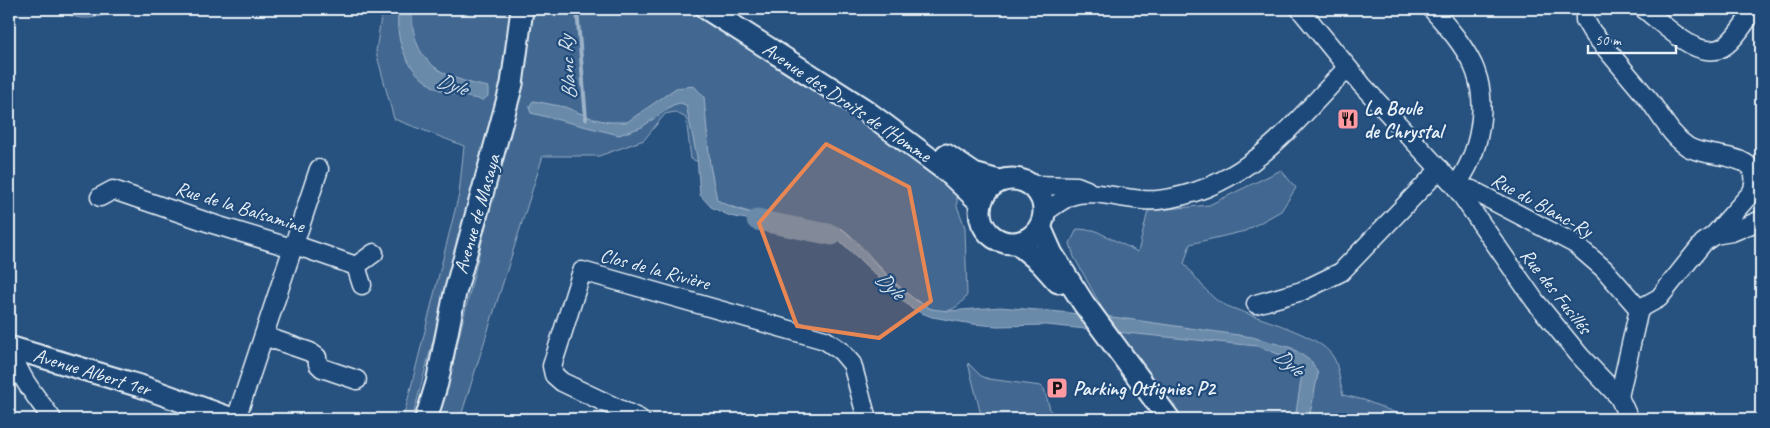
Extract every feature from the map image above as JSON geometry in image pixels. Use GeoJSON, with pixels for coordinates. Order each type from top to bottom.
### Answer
{"type":"FeatureCollection","features":[{"type":"Feature","properties":{"kind":"main road","name":"Avenue de Masaya"},"geometry":{"type":"LineString","coordinates":[[426,419],[437,383],[455,293],[512,84],[522,9]]}},
{"type":"Feature","properties":{"kind":"main road","name":"Avenue des Droits de l'Homme"},"geometry":{"type":"LineString","coordinates":[[707,9],[862,108],[949,173],[981,203]]}},
{"type":"Feature","properties":{"kind":"main road","name":"Avenue des Droits de l'Homme"},"geometry":{"type":"LineString","coordinates":[[729,9],[868,98],[974,174],[998,181]]}},
{"type":"Feature","properties":{"kind":"main road"},"geometry":{"type":"LineString","coordinates":[[1042,220],[1029,239],[1017,243],[1002,242],[990,235],[981,220],[981,203],[988,190],[998,181],[1017,179],[1031,184],[1043,200],[1042,220],[1052,254],[1084,304],[1169,419]]}},
{"type":"Feature","properties":{"kind":"main road"},"geometry":{"type":"LineString","coordinates":[[1017,243],[1040,262],[1073,299],[1084,304]]}},
{"type":"Feature","properties":{"kind":"main road","name":"Avenue Albert 1er"},"geometry":{"type":"LineString","coordinates":[[17,349],[140,386],[234,419]]}},
{"type":"Feature","properties":{"kind":"street"},"geometry":{"type":"LineString","coordinates":[[1300,9],[1347,68],[1440,168],[1454,186],[1466,172],[1475,148],[1479,128],[1479,87],[1469,57],[1432,9]]}},
{"type":"Feature","properties":{"kind":"street"},"geometry":{"type":"LineString","coordinates":[[1585,9],[1585,20],[1592,32],[1650,102],[1675,136],[1690,148],[1700,152],[1737,158],[1752,170],[1755,182],[1752,192],[1714,235],[1695,251],[1659,298],[1639,309],[1618,397]]}},
{"type":"Feature","properties":{"kind":"street"},"geometry":{"type":"LineString","coordinates":[[1644,9],[1695,48],[1711,51],[1728,44],[1755,9]]}},
{"type":"Feature","properties":{"kind":"street"},"geometry":{"type":"LineString","coordinates":[[1042,220],[1072,196],[1099,195],[1130,200],[1157,200],[1200,191],[1229,177],[1242,170],[1267,150],[1347,68]]}},
{"type":"Feature","properties":{"kind":"street"},"geometry":{"type":"LineString","coordinates":[[1256,304],[1302,291],[1341,272],[1440,168]]}},
{"type":"Feature","properties":{"kind":"street"},"geometry":{"type":"LineString","coordinates":[[234,419],[264,336],[318,169]]}},
{"type":"Feature","properties":{"kind":"street"},"geometry":{"type":"LineString","coordinates":[[1031,184],[1076,186],[1099,195]]}},
{"type":"Feature","properties":{"kind":"street","name":"Rue du Blanc-Ry"},"geometry":{"type":"LineString","coordinates":[[1454,186],[1472,190],[1575,244],[1604,269],[1639,309]]}},
{"type":"Feature","properties":{"kind":"street","name":"Rue des Fusillés"},"geometry":{"type":"LineString","coordinates":[[1454,186],[1535,301],[1580,356],[1618,397],[1629,419]]}},
{"type":"Feature","properties":{"kind":"street","name":"Rue de la Balsamine"},"geometry":{"type":"LineString","coordinates":[[107,188],[216,226],[292,248],[301,247],[356,266]]}},
{"type":"Feature","properties":{"kind":"street"},"geometry":{"type":"LineString","coordinates":[[1714,235],[1732,232],[1761,220]]}},
{"type":"Feature","properties":{"kind":"street"},"geometry":{"type":"LineString","coordinates":[[362,284],[356,266],[374,253]]}},
{"type":"Feature","properties":{"kind":"street","name":"Clos de la Rivière"},"geometry":{"type":"LineString","coordinates":[[640,419],[562,382],[554,376],[552,366],[582,271],[826,340],[841,351],[852,364],[867,419]]}},
{"type":"Feature","properties":{"kind":"street"},"geometry":{"type":"LineString","coordinates":[[264,336],[310,352],[317,357],[318,364],[322,368],[357,380]]}},
{"type":"Feature","properties":{"kind":"street"},"geometry":{"type":"LineString","coordinates":[[17,349],[27,380],[52,419]]}},
{"type":"Feature","properties":{"kind":"highlighted area"},"geometry":{"type":"Polygon","coordinates":[[[826,144],[909,187],[931,301],[879,338],[797,326],[759,223],[826,144]]]}},
{"type":"Feature","properties":{"kind":"shaded area"},"geometry":{"type":"Polygon","coordinates":[[[56,9],[121,9],[95,17],[81,18],[56,9]]]}},
{"type":"Feature","properties":{"kind":"shaded area"},"geometry":{"type":"Polygon","coordinates":[[[382,9],[513,9],[503,79],[412,419],[403,419],[459,194],[464,146],[394,119],[376,52],[382,9]]]}},
{"type":"Feature","properties":{"kind":"shaded area"},"geometry":{"type":"Polygon","coordinates":[[[533,9],[697,9],[887,133],[957,194],[957,206],[965,227],[967,295],[953,309],[938,311],[920,303],[903,290],[856,241],[841,229],[761,215],[738,209],[716,200],[710,166],[691,159],[686,118],[675,112],[665,114],[644,140],[599,156],[543,156],[460,419],[439,419],[511,122],[533,9]]]}},
{"type":"Feature","properties":{"kind":"shaded area"},"geometry":{"type":"Polygon","coordinates":[[[1281,170],[1296,188],[1281,211],[1245,231],[1190,244],[1184,264],[1207,291],[1221,303],[1299,333],[1314,340],[1326,349],[1336,362],[1343,395],[1364,400],[1411,419],[1176,419],[1118,337],[1074,257],[1070,243],[1077,229],[1094,230],[1138,252],[1148,211],[1209,205],[1281,170]]]}},
{"type":"Feature","properties":{"kind":"shaded area"},"geometry":{"type":"Polygon","coordinates":[[[968,363],[981,376],[989,379],[1041,386],[1044,389],[1053,419],[982,419],[968,363]]]}},
{"type":"Feature","properties":{"kind":"water"},"geometry":{"type":"Polygon","coordinates":[[[399,9],[412,9],[413,28],[417,43],[423,55],[432,65],[456,78],[488,87],[488,96],[483,100],[449,93],[427,83],[418,75],[411,66],[401,44],[398,33],[399,9]]]}},
{"type":"Feature","properties":{"kind":"water","name":"Dyle"},"geometry":{"type":"Polygon","coordinates":[[[694,86],[704,97],[710,165],[717,200],[736,209],[772,218],[828,224],[844,230],[889,278],[914,299],[931,309],[949,311],[1000,307],[1120,318],[1252,337],[1292,348],[1312,362],[1318,374],[1309,419],[1295,419],[1302,374],[1286,357],[1257,346],[1046,325],[997,326],[973,324],[932,317],[912,309],[840,241],[821,233],[730,216],[711,207],[700,195],[697,157],[686,105],[680,103],[673,105],[642,127],[619,135],[531,113],[529,107],[533,101],[565,107],[594,119],[609,122],[627,122],[676,88],[694,86]]]}},
{"type":"Feature","properties":{"kind":"waterway","name":"Blanc Ry"},"geometry":{"type":"LineString","coordinates":[[577,9],[586,119]]}},
{"type":"Feature","properties":{"kind":"waterway","name":"Dyle"},"geometry":{"type":"LineString","coordinates":[[757,220],[832,235]]}},
{"type":"Feature","properties":{"kind":"place","name":"La Boule de Chrystal"},"geometry":{"type":"Point","coordinates":[1348,119]}},
{"type":"Feature","properties":{"kind":"place","name":"Parking Ottignies P2"},"geometry":{"type":"Point","coordinates":[1057,388]}}]}
